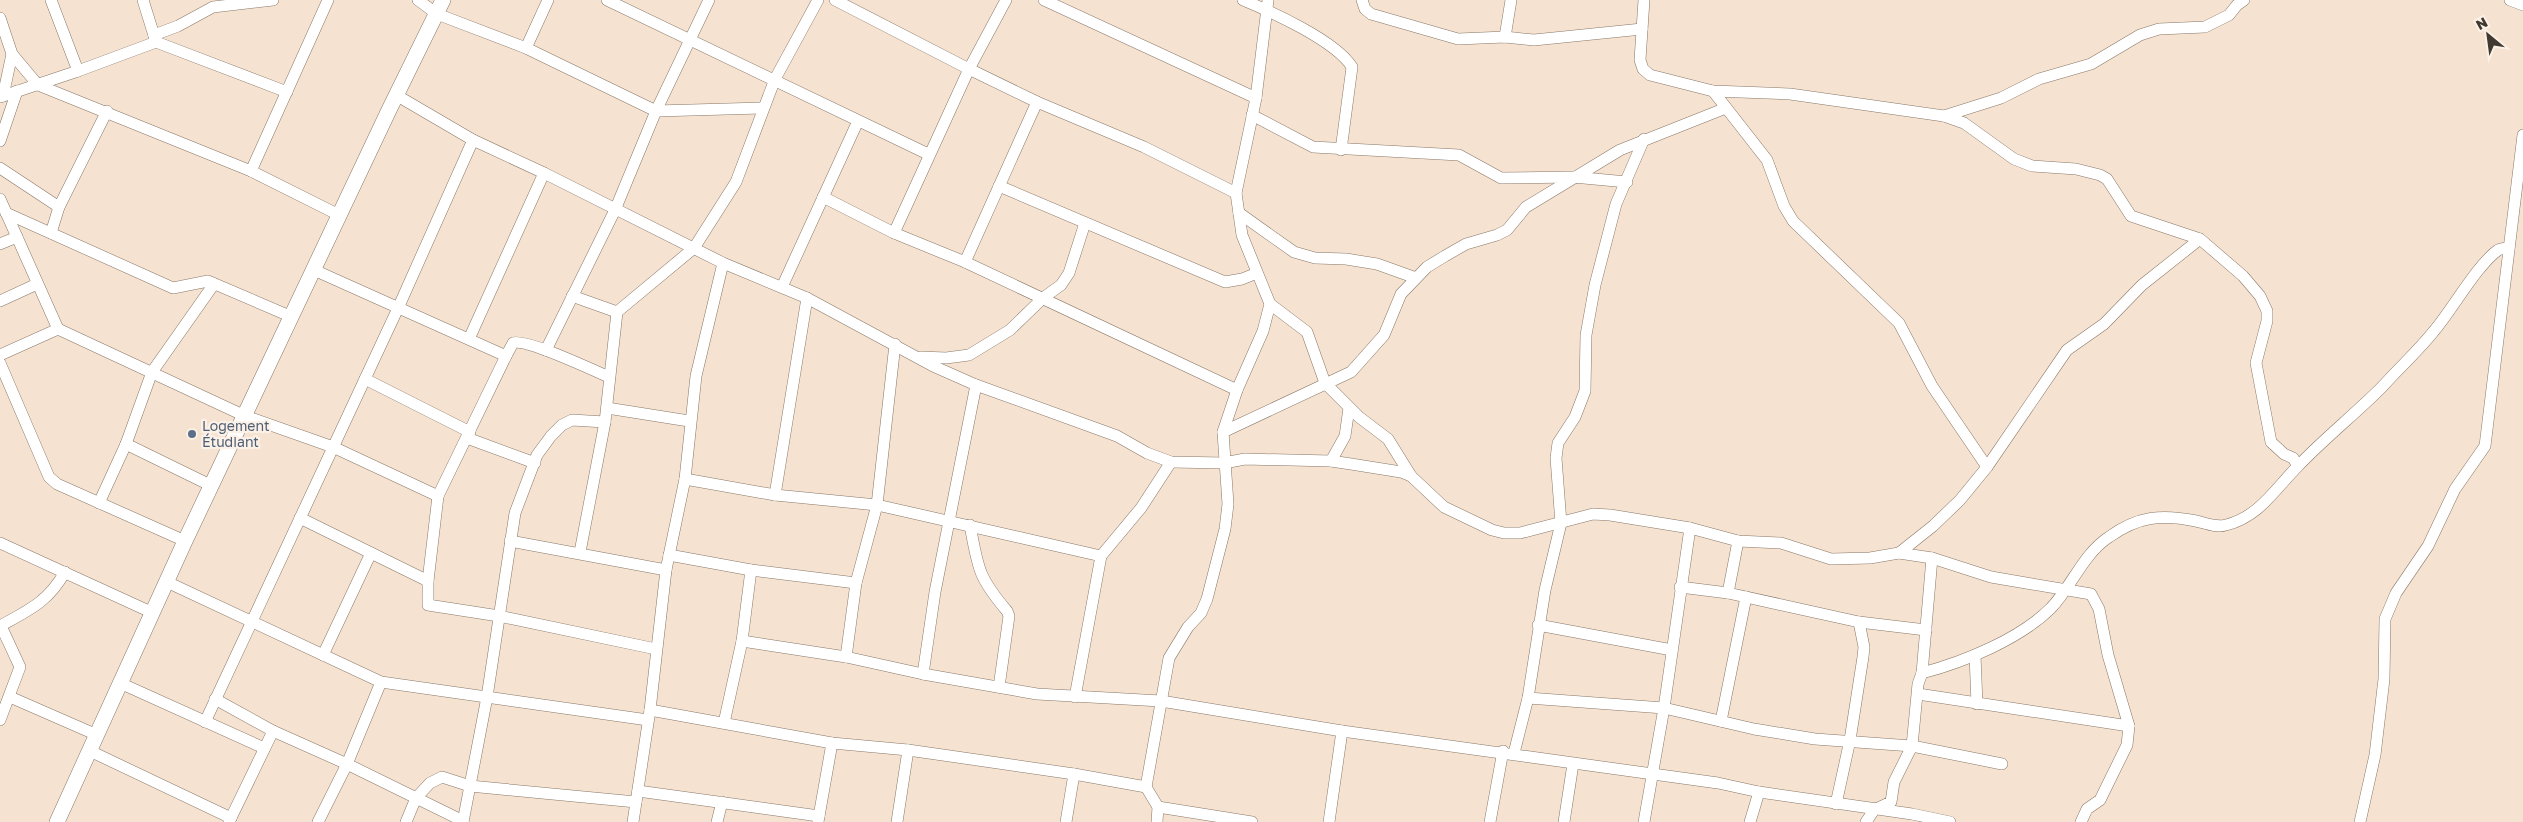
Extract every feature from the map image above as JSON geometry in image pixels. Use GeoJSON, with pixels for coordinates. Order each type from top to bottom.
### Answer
{"type":"FeatureCollection","features":[{"type":"Feature","properties":{"kind":"main road"},"geometry":{"type":"LineString","coordinates":[[60,821],[185,542],[396,95],[443,0]]}},
{"type":"Feature","properties":{"kind":"street"},"geometry":{"type":"LineString","coordinates":[[51,0],[78,71]]}},
{"type":"Feature","properties":{"kind":"street"},"geometry":{"type":"LineString","coordinates":[[144,0],[155,39]]}},
{"type":"Feature","properties":{"kind":"street"},"geometry":{"type":"LineString","coordinates":[[2,96],[78,71],[155,39],[213,7],[273,0]]}},
{"type":"Feature","properties":{"kind":"street"},"geometry":{"type":"LineString","coordinates":[[251,171],[328,0]]}},
{"type":"Feature","properties":{"kind":"street"},"geometry":{"type":"LineString","coordinates":[[526,48],[548,0]]}},
{"type":"Feature","properties":{"kind":"street"},"geometry":{"type":"LineString","coordinates":[[607,0],[928,154]]}},
{"type":"Feature","properties":{"kind":"street"},"geometry":{"type":"LineString","coordinates":[[546,350],[615,210],[656,111],[709,0]]}},
{"type":"Feature","properties":{"kind":"street"},"geometry":{"type":"LineString","coordinates":[[580,552],[605,422],[617,312],[694,248],[736,182],[762,108],[775,79],[818,0]]}},
{"type":"Feature","properties":{"kind":"street"},"geometry":{"type":"LineString","coordinates":[[835,0],[1037,102],[1144,147],[1236,193]]}},
{"type":"Feature","properties":{"kind":"street"},"geometry":{"type":"LineString","coordinates":[[894,233],[928,154],[969,69],[1006,0]]}},
{"type":"Feature","properties":{"kind":"street"},"geometry":{"type":"LineString","coordinates":[[1044,0],[1256,98]]}},
{"type":"Feature","properties":{"kind":"street"},"geometry":{"type":"LineString","coordinates":[[1242,0],[1267,5],[1339,52],[1352,67],[1341,150]]}},
{"type":"Feature","properties":{"kind":"street"},"geometry":{"type":"LineString","coordinates":[[1362,0],[1365,9],[1371,14],[1458,39],[1505,37],[1534,40],[1642,29]]}},
{"type":"Feature","properties":{"kind":"street"},"geometry":{"type":"LineString","coordinates":[[1505,37],[1511,0]]}},
{"type":"Feature","properties":{"kind":"street"},"geometry":{"type":"LineString","coordinates":[[1644,0],[1640,60],[1643,69],[1650,75],[1713,90],[1790,94],[1944,116],[1964,123],[2014,159],[2032,166],[2076,169],[2100,175],[2107,179],[2131,216],[2159,226],[2188,233],[2200,239],[2243,276],[2265,304],[2267,321],[2256,363],[2271,442],[2284,454],[2293,458],[2298,466]]}},
{"type":"Feature","properties":{"kind":"street"},"geometry":{"type":"LineString","coordinates":[[1944,116],[2001,98],[2039,79],[2091,64],[2140,35],[2159,29],[2205,27],[2229,16],[2237,5],[2244,0]]}},
{"type":"Feature","properties":{"kind":"street"},"geometry":{"type":"LineString","coordinates":[[2510,0],[2523,5]]}},
{"type":"Feature","properties":{"kind":"street"},"geometry":{"type":"LineString","coordinates":[[422,1],[437,14],[526,48],[656,111],[762,108]]}},
{"type":"Feature","properties":{"kind":"street"},"geometry":{"type":"LineString","coordinates":[[1267,5],[1256,98],[1236,193],[1242,236],[1270,304],[1307,332],[1325,383],[1349,408],[1388,439],[1412,476],[1444,507],[1492,530],[1520,532],[1593,514],[1690,528],[1738,541],[1781,543],[1831,559],[1870,558],[1899,552],[1932,558],[1991,578],[2091,594],[2129,726],[2127,745],[2100,800],[2087,809],[2082,822]]}},
{"type":"Feature","properties":{"kind":"street"},"geometry":{"type":"LineString","coordinates":[[0,18],[12,54],[38,84],[251,171],[339,215]]}},
{"type":"Feature","properties":{"kind":"street"},"geometry":{"type":"LineString","coordinates":[[155,39],[287,92]]}},
{"type":"Feature","properties":{"kind":"street"},"geometry":{"type":"LineString","coordinates":[[2,96],[12,54]]}},
{"type":"Feature","properties":{"kind":"street"},"geometry":{"type":"LineString","coordinates":[[1713,90],[1766,160],[1784,206],[1793,221],[1899,324],[1932,386],[1986,467]]}},
{"type":"Feature","properties":{"kind":"street"},"geometry":{"type":"LineString","coordinates":[[0,141],[17,91]]}},
{"type":"Feature","properties":{"kind":"street"},"geometry":{"type":"LineString","coordinates":[[396,95],[472,140],[544,173],[723,263],[807,298],[921,357],[934,366],[976,385],[1117,436],[1171,462],[1224,463],[1245,459],[1331,461],[1401,472],[1412,476]]}},
{"type":"Feature","properties":{"kind":"street"},"geometry":{"type":"LineString","coordinates":[[965,262],[1037,102]]}},
{"type":"Feature","properties":{"kind":"street"},"geometry":{"type":"LineString","coordinates":[[1223,432],[1351,372],[1384,335],[1401,294],[1427,267],[1466,244],[1497,235],[1507,230],[1526,207],[1573,177],[1644,139],[1726,108]]}},
{"type":"Feature","properties":{"kind":"street"},"geometry":{"type":"LineString","coordinates":[[51,233],[59,206],[107,111]]}},
{"type":"Feature","properties":{"kind":"street"},"geometry":{"type":"LineString","coordinates":[[1252,115],[1313,148],[1459,155],[1501,178],[1573,177],[1627,182]]}},
{"type":"Feature","properties":{"kind":"street"},"geometry":{"type":"LineString","coordinates":[[782,287],[858,121]]}},
{"type":"Feature","properties":{"kind":"street"},"geometry":{"type":"LineString","coordinates":[[2360,822],[2375,755],[2384,679],[2385,619],[2396,593],[2428,546],[2442,512],[2455,489],[2485,446],[2523,135]]}},
{"type":"Feature","properties":{"kind":"street"},"geometry":{"type":"LineString","coordinates":[[1490,822],[1508,752],[1528,698],[1538,625],[1560,523],[1556,458],[1558,443],[1575,417],[1585,391],[1588,316],[1616,204],[1644,139]]}},
{"type":"Feature","properties":{"kind":"street"},"geometry":{"type":"LineString","coordinates":[[205,722],[399,306],[472,140]]}},
{"type":"Feature","properties":{"kind":"street"},"geometry":{"type":"LineString","coordinates":[[0,168],[59,206]]}},
{"type":"Feature","properties":{"kind":"street"},"geometry":{"type":"LineString","coordinates":[[469,339],[544,173]]}},
{"type":"Feature","properties":{"kind":"street"},"geometry":{"type":"LineString","coordinates":[[999,186],[1225,282],[1242,279],[1257,273]]}},
{"type":"Feature","properties":{"kind":"street"},"geometry":{"type":"LineString","coordinates":[[823,197],[894,233],[965,262],[1237,390]]}},
{"type":"Feature","properties":{"kind":"street"},"geometry":{"type":"LineString","coordinates":[[0,199],[58,330],[245,416],[333,447],[438,496]]}},
{"type":"Feature","properties":{"kind":"street"},"geometry":{"type":"LineString","coordinates":[[6,213],[173,288],[186,287],[201,282],[214,284],[292,316]]}},
{"type":"Feature","properties":{"kind":"street"},"geometry":{"type":"LineString","coordinates":[[1239,213],[1294,252],[1315,258],[1346,259],[1377,264],[1416,278]]}},
{"type":"Feature","properties":{"kind":"street"},"geometry":{"type":"LineString","coordinates":[[921,357],[946,358],[969,355],[1010,330],[1043,298],[1061,285],[1069,273],[1085,223]]}},
{"type":"Feature","properties":{"kind":"street"},"geometry":{"type":"LineString","coordinates":[[0,244],[17,237]]}},
{"type":"Feature","properties":{"kind":"street"},"geometry":{"type":"LineString","coordinates":[[1899,552],[1933,526],[1960,500],[1986,467],[2067,350],[2104,324],[2142,285],[2200,239]]}},
{"type":"Feature","properties":{"kind":"street"},"geometry":{"type":"LineString","coordinates":[[1922,673],[1945,667],[1975,655],[2029,625],[2051,608],[2095,548],[2109,536],[2152,517],[2170,516],[2214,526],[2224,526],[2240,521],[2255,513],[2298,466],[2370,400],[2414,354],[2434,332],[2478,273],[2499,250],[2510,248]]}},
{"type":"Feature","properties":{"kind":"street"},"geometry":{"type":"LineString","coordinates":[[633,822],[649,715],[666,570],[685,479],[689,421],[702,344],[723,263]]}},
{"type":"Feature","properties":{"kind":"street"},"geometry":{"type":"LineString","coordinates":[[314,270],[399,306],[506,356]]}},
{"type":"Feature","properties":{"kind":"street"},"geometry":{"type":"LineString","coordinates":[[0,301],[37,284]]}},
{"type":"Feature","properties":{"kind":"street"},"geometry":{"type":"LineString","coordinates":[[99,503],[126,444],[152,372],[214,284]]}},
{"type":"Feature","properties":{"kind":"street"},"geometry":{"type":"LineString","coordinates":[[572,296],[617,312]]}},
{"type":"Feature","properties":{"kind":"street"},"geometry":{"type":"LineString","coordinates":[[775,495],[807,298]]}},
{"type":"Feature","properties":{"kind":"street"},"geometry":{"type":"LineString","coordinates":[[1157,822],[1158,807],[1146,787],[1169,658],[1207,599],[1225,529],[1228,504],[1223,432],[1237,390],[1263,331],[1270,304]]}},
{"type":"Feature","properties":{"kind":"street"},"geometry":{"type":"LineString","coordinates":[[0,355],[58,330]]}},
{"type":"Feature","properties":{"kind":"street"},"geometry":{"type":"LineString","coordinates":[[609,377],[546,350],[515,341],[438,496],[428,581],[428,603],[430,606],[499,616],[656,649]]}},
{"type":"Feature","properties":{"kind":"street"},"geometry":{"type":"LineString","coordinates":[[846,657],[856,583],[877,505],[895,344]]}},
{"type":"Feature","properties":{"kind":"street"},"geometry":{"type":"LineString","coordinates":[[0,363],[50,477],[57,484],[185,542]]}},
{"type":"Feature","properties":{"kind":"street"},"geometry":{"type":"LineString","coordinates":[[365,379],[468,435],[535,462]]}},
{"type":"Feature","properties":{"kind":"street"},"geometry":{"type":"LineString","coordinates":[[922,674],[948,520],[976,385]]}},
{"type":"Feature","properties":{"kind":"street"},"geometry":{"type":"LineString","coordinates":[[607,408],[689,421]]}},
{"type":"Feature","properties":{"kind":"street"},"geometry":{"type":"LineString","coordinates":[[1331,461],[1345,436],[1349,408]]}},
{"type":"Feature","properties":{"kind":"street"},"geometry":{"type":"LineString","coordinates":[[215,699],[273,730],[347,764],[463,822],[487,697],[514,513],[535,462],[551,436],[562,425],[572,420],[605,422]]}},
{"type":"Feature","properties":{"kind":"street"},"geometry":{"type":"LineString","coordinates":[[126,444],[212,486]]}},
{"type":"Feature","properties":{"kind":"street"},"geometry":{"type":"LineString","coordinates":[[1075,697],[1101,556],[1141,508],[1171,462]]}},
{"type":"Feature","properties":{"kind":"street"},"geometry":{"type":"LineString","coordinates":[[685,479],[775,495],[877,505],[1101,556]]}},
{"type":"Feature","properties":{"kind":"street"},"geometry":{"type":"LineString","coordinates":[[300,518],[428,581]]}},
{"type":"Feature","properties":{"kind":"street"},"geometry":{"type":"LineString","coordinates":[[970,525],[982,578],[1009,616],[999,687]]}},
{"type":"Feature","properties":{"kind":"street"},"geometry":{"type":"LineString","coordinates":[[1644,822],[1664,708],[1690,528]]}},
{"type":"Feature","properties":{"kind":"street"},"geometry":{"type":"LineString","coordinates":[[510,541],[580,552],[666,570]]}},
{"type":"Feature","properties":{"kind":"street"},"geometry":{"type":"LineString","coordinates":[[1728,593],[1738,541]]}},
{"type":"Feature","properties":{"kind":"street"},"geometry":{"type":"LineString","coordinates":[[0,543],[153,613]]}},
{"type":"Feature","properties":{"kind":"street"},"geometry":{"type":"LineString","coordinates":[[323,655],[371,554]]}},
{"type":"Feature","properties":{"kind":"street"},"geometry":{"type":"LineString","coordinates":[[669,555],[751,570],[856,583]]}},
{"type":"Feature","properties":{"kind":"street"},"geometry":{"type":"LineString","coordinates":[[1866,822],[1874,810],[1891,802],[1894,782],[1912,746],[1918,684],[1922,673],[1932,558]]}},
{"type":"Feature","properties":{"kind":"street"},"geometry":{"type":"LineString","coordinates":[[724,723],[742,641],[751,570]]}},
{"type":"Feature","properties":{"kind":"street"},"geometry":{"type":"LineString","coordinates":[[0,720],[20,667],[0,626],[44,601],[54,591],[65,572]]}},
{"type":"Feature","properties":{"kind":"street"},"geometry":{"type":"LineString","coordinates":[[167,582],[381,682],[487,697],[724,723],[832,743],[908,750],[1074,774],[1146,787]]}},
{"type":"Feature","properties":{"kind":"street"},"geometry":{"type":"LineString","coordinates":[[1680,587],[1728,593],[1859,622],[1926,630]]}},
{"type":"Feature","properties":{"kind":"street"},"geometry":{"type":"LineString","coordinates":[[1722,721],[1746,597]]}},
{"type":"Feature","properties":{"kind":"street"},"geometry":{"type":"LineString","coordinates":[[1836,804],[1850,740],[1863,657],[1864,646],[1859,622]]}},
{"type":"Feature","properties":{"kind":"street"},"geometry":{"type":"LineString","coordinates":[[1538,625],[1672,650]]}},
{"type":"Feature","properties":{"kind":"street"},"geometry":{"type":"LineString","coordinates":[[742,641],[846,657],[922,674],[1037,694],[1161,701],[1342,731],[1508,752],[1573,764],[1652,773],[1759,792],[1912,814],[1950,822]]}},
{"type":"Feature","properties":{"kind":"street"},"geometry":{"type":"LineString","coordinates":[[1975,655],[1977,704]]}},
{"type":"Feature","properties":{"kind":"street"},"geometry":{"type":"LineString","coordinates":[[318,822],[347,764],[381,682]]}},
{"type":"Feature","properties":{"kind":"street"},"geometry":{"type":"LineString","coordinates":[[120,684],[264,748]]}},
{"type":"Feature","properties":{"kind":"street"},"geometry":{"type":"LineString","coordinates":[[1918,694],[2129,726]]}},
{"type":"Feature","properties":{"kind":"street"},"geometry":{"type":"LineString","coordinates":[[10,697],[97,735]]}},
{"type":"Feature","properties":{"kind":"street"},"geometry":{"type":"LineString","coordinates":[[1528,698],[1664,708],[1815,739],[1850,740],[1912,746],[2002,764]]}},
{"type":"Feature","properties":{"kind":"street"},"geometry":{"type":"LineString","coordinates":[[90,751],[230,820],[273,730]]}},
{"type":"Feature","properties":{"kind":"street"},"geometry":{"type":"LineString","coordinates":[[1329,822],[1342,731]]}},
{"type":"Feature","properties":{"kind":"street"},"geometry":{"type":"LineString","coordinates":[[406,822],[416,798],[436,778],[470,786],[722,802],[818,819],[832,743]]}},
{"type":"Feature","properties":{"kind":"street"},"geometry":{"type":"LineString","coordinates":[[897,822],[908,750]]}},
{"type":"Feature","properties":{"kind":"street"},"geometry":{"type":"LineString","coordinates":[[1564,822],[1573,764]]}},
{"type":"Feature","properties":{"kind":"street"},"geometry":{"type":"LineString","coordinates":[[1066,822],[1074,774]]}},
{"type":"Feature","properties":{"kind":"street"},"geometry":{"type":"LineString","coordinates":[[1750,822],[1759,792]]}},
{"type":"Feature","properties":{"kind":"street"},"geometry":{"type":"LineString","coordinates":[[718,822],[722,802]]}},
{"type":"Feature","properties":{"kind":"street"},"geometry":{"type":"LineString","coordinates":[[1158,807],[1252,822]]}},
{"type":"Feature","properties":{"kind":"place","name":"Logement Étudiant"},"geometry":{"type":"Point","coordinates":[192,434]}}]}
